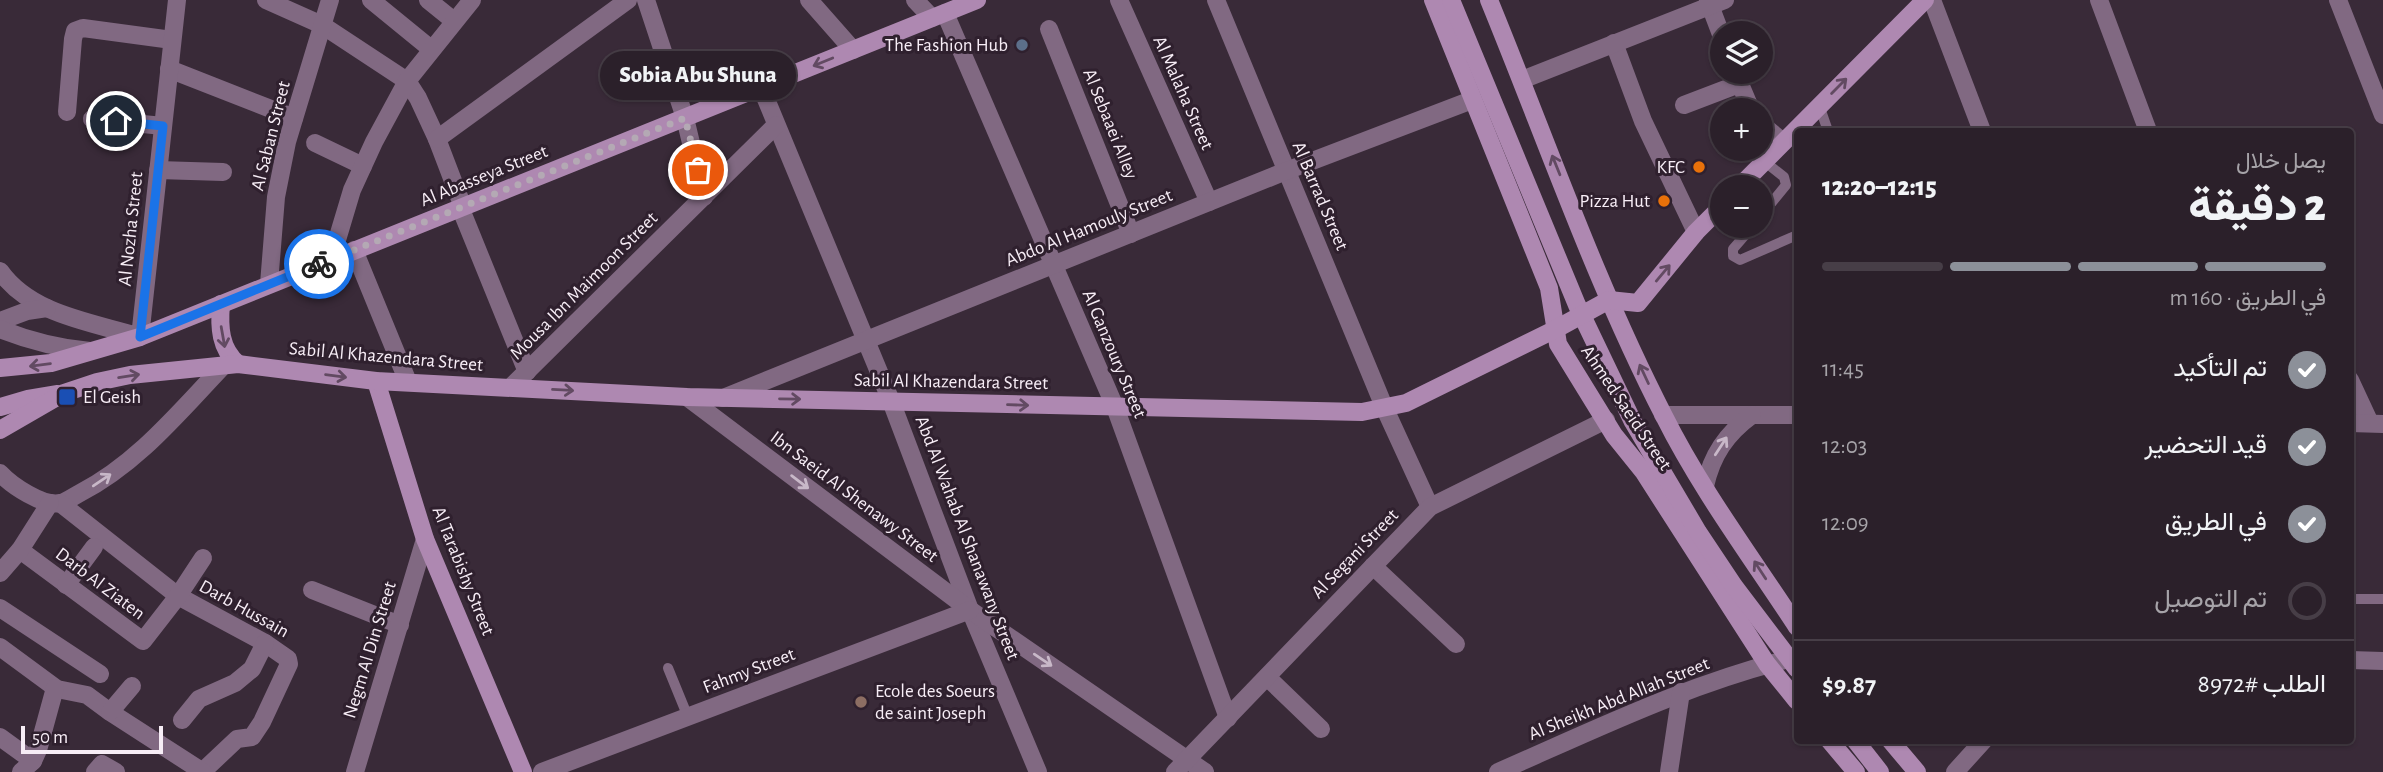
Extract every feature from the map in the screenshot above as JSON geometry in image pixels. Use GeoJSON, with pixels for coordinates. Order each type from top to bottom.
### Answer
{"type":"FeatureCollection","features":[{"type":"Feature","properties":{"kind":"main road","name":"Al Abasseya Street"},"geometry":{"type":"LineString","coordinates":[[0,368],[51,363],[140,337],[977,0]]}},
{"type":"Feature","properties":{"kind":"main road","name":"Ahmed Saeid Street"},"geometry":{"type":"LineString","coordinates":[[1433,0],[1549,288],[1562,350],[1767,664],[1794,697]]}},
{"type":"Feature","properties":{"kind":"main road"},"geometry":{"type":"LineString","coordinates":[[1451,0],[1577,304],[1633,422],[1705,543],[1794,665]]}},
{"type":"Feature","properties":{"kind":"main road"},"geometry":{"type":"LineString","coordinates":[[1462,0],[1586,301],[1641,417],[1705,528],[1794,653]]}},
{"type":"Feature","properties":{"kind":"main road","name":"Ahmed Saeid Street"},"geometry":{"type":"LineString","coordinates":[[1489,0],[1609,300],[1663,415],[1705,486],[1794,622]]}},
{"type":"Feature","properties":{"kind":"main road"},"geometry":{"type":"LineString","coordinates":[[1797,128],[1925,0]]}},
{"type":"Feature","properties":{"kind":"main road"},"geometry":{"type":"LineString","coordinates":[[1773,152],[1794,131]]}},
{"type":"Feature","properties":{"kind":"main road"},"geometry":{"type":"LineString","coordinates":[[1751,175],[1764,161]]}},
{"type":"Feature","properties":{"kind":"main road"},"geometry":{"type":"LineString","coordinates":[[1609,300],[1638,303],[1710,218]]}},
{"type":"Feature","properties":{"kind":"main road","name":"Sabil Al Khazendara Street"},"geometry":{"type":"LineString","coordinates":[[64,393],[130,375],[231,365],[376,380],[687,397],[1362,412],[1406,403],[1556,330],[1609,300]]}},
{"type":"Feature","properties":{"kind":"main road"},"geometry":{"type":"LineString","coordinates":[[221,304],[223,345],[231,365]]}},
{"type":"Feature","properties":{"kind":"main road","name":"Al Tarabishy Street"},"geometry":{"type":"LineString","coordinates":[[376,380],[425,539],[523,772]]}},
{"type":"Feature","properties":{"kind":"main road"},"geometry":{"type":"LineString","coordinates":[[1,404],[64,393]]}},
{"type":"Feature","properties":{"kind":"main road"},"geometry":{"type":"LineString","coordinates":[[0,430],[64,393]]}},
{"type":"Feature","properties":{"kind":"main road"},"geometry":{"type":"LineString","coordinates":[[1832,744],[1856,772]]}},
{"type":"Feature","properties":{"kind":"main road"},"geometry":{"type":"LineString","coordinates":[[1858,744],[1880,772]]}},
{"type":"Feature","properties":{"kind":"main road"},"geometry":{"type":"LineString","coordinates":[[1867,744],[1890,772]]}},
{"type":"Feature","properties":{"kind":"main road"},"geometry":{"type":"LineString","coordinates":[[1893,744],[1917,772]]}},
{"type":"Feature","properties":{"kind":"street","name":"Al Nozha Street"},"geometry":{"type":"LineString","coordinates":[[140,337],[177,0]]}},
{"type":"Feature","properties":{"kind":"street"},"geometry":{"type":"LineString","coordinates":[[266,0],[321,25],[407,81],[437,139],[527,372]]}},
{"type":"Feature","properties":{"kind":"street","name":"Al Saban Street"},"geometry":{"type":"LineString","coordinates":[[269,284],[276,197],[294,118],[330,0]]}},
{"type":"Feature","properties":{"kind":"street"},"geometry":{"type":"LineString","coordinates":[[371,0],[432,49]]}},
{"type":"Feature","properties":{"kind":"street"},"geometry":{"type":"LineString","coordinates":[[428,0],[454,22]]}},
{"type":"Feature","properties":{"kind":"street"},"geometry":{"type":"LineString","coordinates":[[331,260],[352,190],[407,81],[472,0]]}},
{"type":"Feature","properties":{"kind":"street"},"geometry":{"type":"LineString","coordinates":[[437,139],[628,0]]}},
{"type":"Feature","properties":{"kind":"street"},"geometry":{"type":"LineString","coordinates":[[646,0],[685,118],[704,197]]}},
{"type":"Feature","properties":{"kind":"street"},"geometry":{"type":"LineString","coordinates":[[809,0],[853,50]]}},
{"type":"Feature","properties":{"kind":"street","name":"Al Ganzoury Street"},"geometry":{"type":"LineString","coordinates":[[915,0],[939,15],[1054,265],[1115,407],[1228,718]]}},
{"type":"Feature","properties":{"kind":"street","name":"Al Malaha Street"},"geometry":{"type":"LineString","coordinates":[[1119,0],[1209,202]]}},
{"type":"Feature","properties":{"kind":"street","name":"Al Barrad Street"},"geometry":{"type":"LineString","coordinates":[[1216,0],[1385,409],[1430,507]]}},
{"type":"Feature","properties":{"kind":"street"},"geometry":{"type":"LineString","coordinates":[[1932,0],[1981,128]]}},
{"type":"Feature","properties":{"kind":"street"},"geometry":{"type":"LineString","coordinates":[[2099,0],[2147,128]]}},
{"type":"Feature","properties":{"kind":"street"},"geometry":{"type":"LineString","coordinates":[[2338,0],[2383,116]]}},
{"type":"Feature","properties":{"kind":"street"},"geometry":{"type":"LineString","coordinates":[[1522,80],[1714,2],[1718,21]]}},
{"type":"Feature","properties":{"kind":"street"},"geometry":{"type":"LineString","coordinates":[[67,112],[75,31],[83,28],[172,40]]}},
{"type":"Feature","properties":{"kind":"street","name":"Al Sebaaei Alley"},"geometry":{"type":"LineString","coordinates":[[1049,29],[1131,234]]}},
{"type":"Feature","properties":{"kind":"street"},"geometry":{"type":"LineString","coordinates":[[1614,43],[1643,121],[1696,232]]}},
{"type":"Feature","properties":{"kind":"street"},"geometry":{"type":"LineString","coordinates":[[169,69],[294,118]]}},
{"type":"Feature","properties":{"kind":"street"},"geometry":{"type":"LineString","coordinates":[[1684,105],[1725,84]]}},
{"type":"Feature","properties":{"kind":"street","name":"Abd Al Wahab Al Shanawany Street"},"geometry":{"type":"LineString","coordinates":[[761,87],[891,401],[970,610],[1038,772]]}},
{"type":"Feature","properties":{"kind":"street","name":"Abdo Al Hamouly Street"},"geometry":{"type":"LineString","coordinates":[[723,398],[1286,171],[1472,100]]}},
{"type":"Feature","properties":{"kind":"street"},"geometry":{"type":"LineString","coordinates":[[92,119],[163,126]]}},
{"type":"Feature","properties":{"kind":"street","name":"Mousa Ibn Maimoon Street"},"geometry":{"type":"LineString","coordinates":[[511,387],[776,125]]}},
{"type":"Feature","properties":{"kind":"street"},"geometry":{"type":"LineString","coordinates":[[1773,134],[1783,142]]}},
{"type":"Feature","properties":{"kind":"street"},"geometry":{"type":"LineString","coordinates":[[315,142],[363,166]]}},
{"type":"Feature","properties":{"kind":"street"},"geometry":{"type":"LineString","coordinates":[[158,170],[223,172]]}},
{"type":"Feature","properties":{"kind":"street"},"geometry":{"type":"LineString","coordinates":[[354,250],[408,382]]}},
{"type":"Feature","properties":{"kind":"street"},"geometry":{"type":"LineString","coordinates":[[0,271],[7,282],[25,297],[47,308],[140,337]]}},
{"type":"Feature","properties":{"kind":"street"},"geometry":{"type":"LineString","coordinates":[[0,321],[47,308]]}},
{"type":"Feature","properties":{"kind":"street"},"geometry":{"type":"LineString","coordinates":[[0,329],[58,348],[94,351]]}},
{"type":"Feature","properties":{"kind":"street"},"geometry":{"type":"LineString","coordinates":[[0,573],[55,503],[92,487],[132,461],[231,365]]}},
{"type":"Feature","properties":{"kind":"street"},"geometry":{"type":"LineString","coordinates":[[2354,387],[2376,424]]}},
{"type":"Feature","properties":{"kind":"street","name":"Ibn Saeid Al Shenawy Street"},"geometry":{"type":"LineString","coordinates":[[687,397],[1184,768],[1205,772]]}},
{"type":"Feature","properties":{"kind":"street"},"geometry":{"type":"LineString","coordinates":[[1663,415],[1794,415]]}},
{"type":"Feature","properties":{"kind":"street"},"geometry":{"type":"LineString","coordinates":[[1705,486],[1713,458],[1730,434],[1752,415]]}},
{"type":"Feature","properties":{"kind":"street","name":"Al Segani Street"},"geometry":{"type":"LineString","coordinates":[[1184,768],[1228,718],[1430,507],[1606,420]]}},
{"type":"Feature","properties":{"kind":"street"},"geometry":{"type":"LineString","coordinates":[[2354,423],[2376,424]]}},
{"type":"Feature","properties":{"kind":"street","name":"Darb Hussain"},"geometry":{"type":"LineString","coordinates":[[0,472],[24,493],[55,503],[178,596],[285,655],[289,664],[253,737],[237,739],[201,772]]}},
{"type":"Feature","properties":{"kind":"street","name":"Negm Al Din Street"},"geometry":{"type":"LineString","coordinates":[[355,772],[425,539]]}},
{"type":"Feature","properties":{"kind":"street"},"geometry":{"type":"LineString","coordinates":[[66,585],[94,547]]}},
{"type":"Feature","properties":{"kind":"street","name":"Darb Al Ziaten"},"geometry":{"type":"LineString","coordinates":[[20,550],[143,641],[178,596]]}},
{"type":"Feature","properties":{"kind":"street"},"geometry":{"type":"LineString","coordinates":[[178,596],[202,558]]}},
{"type":"Feature","properties":{"kind":"street"},"geometry":{"type":"LineString","coordinates":[[1373,566],[1456,644]]}},
{"type":"Feature","properties":{"kind":"street"},"geometry":{"type":"LineString","coordinates":[[312,590],[400,625]]}},
{"type":"Feature","properties":{"kind":"street"},"geometry":{"type":"LineString","coordinates":[[0,608],[100,674]]}},
{"type":"Feature","properties":{"kind":"street","name":"Fahmy Street"},"geometry":{"type":"LineString","coordinates":[[542,772],[970,610]]}},
{"type":"Feature","properties":{"kind":"street"},"geometry":{"type":"LineString","coordinates":[[182,720],[199,699],[235,683],[252,669],[265,643]]}},
{"type":"Feature","properties":{"kind":"street"},"geometry":{"type":"LineString","coordinates":[[0,647],[55,688],[87,695],[201,772]]}},
{"type":"Feature","properties":{"kind":"street","name":"Al Sheikh Abd Allah Street"},"geometry":{"type":"LineString","coordinates":[[1498,772],[1681,692],[1794,658]]}},
{"type":"Feature","properties":{"kind":"street"},"geometry":{"type":"LineString","coordinates":[[2354,660],[2383,660]]}},
{"type":"Feature","properties":{"kind":"street"},"geometry":{"type":"LineString","coordinates":[[1267,677],[1321,730]]}},
{"type":"Feature","properties":{"kind":"street"},"geometry":{"type":"LineString","coordinates":[[110,712],[132,686]]}},
{"type":"Feature","properties":{"kind":"street"},"geometry":{"type":"LineString","coordinates":[[0,737],[27,766],[52,704],[55,688]]}},
{"type":"Feature","properties":{"kind":"street"},"geometry":{"type":"LineString","coordinates":[[1669,772],[1681,692]]}},
{"type":"Feature","properties":{"kind":"street"},"geometry":{"type":"LineString","coordinates":[[1955,772],[1980,744]]}},
{"type":"Feature","properties":{"kind":"street"},"geometry":{"type":"LineString","coordinates":[[95,772],[102,764],[116,772]]}},
{"type":"Feature","properties":{"kind":"street"},"geometry":{"type":"LineString","coordinates":[[186,772],[201,772]]}},
{"type":"Feature","properties":{"kind":"lane"},"geometry":{"type":"LineString","coordinates":[[1819,105],[1827,128]]}},
{"type":"Feature","properties":{"kind":"lane"},"geometry":{"type":"LineString","coordinates":[[1764,161],[1784,177],[1786,185],[1773,201]]}},
{"type":"Feature","properties":{"kind":"lane"},"geometry":{"type":"LineString","coordinates":[[1743,238],[1733,249],[1733,256],[1740,260],[1794,236]]}},
{"type":"Feature","properties":{"kind":"lane"},"geometry":{"type":"LineString","coordinates":[[2354,598],[2383,599]]}},
{"type":"Feature","properties":{"kind":"lane"},"geometry":{"type":"LineString","coordinates":[[668,668],[688,717]]}},
{"type":"Feature","properties":{"kind":"way so far"},"geometry":{"type":"LineString","coordinates":[[319,264],[685,118],[698,170]]}},
{"type":"Feature","properties":{"kind":"place","name":"The Fashion Hub"},"geometry":{"type":"Point","coordinates":[1022,45]}},
{"type":"Feature","properties":{"kind":"place","name":"KFC"},"geometry":{"type":"Point","coordinates":[1699,167]}},
{"type":"Feature","properties":{"kind":"place","name":"Sobia Abu Shuna"},"geometry":{"type":"Point","coordinates":[698,170]}},
{"type":"Feature","properties":{"kind":"place","name":"Pizza Hut"},"geometry":{"type":"Point","coordinates":[1664,201]}},
{"type":"Feature","properties":{"kind":"place","name":"El Geish"},"geometry":{"type":"Point","coordinates":[67,397]}},
{"type":"Feature","properties":{"kind":"place","name":"Ecole des Soeurs de saint Joseph"},"geometry":{"type":"Point","coordinates":[861,702]}},
{"type":"Feature","properties":{"kind":"route"},"geometry":{"type":"LineString","coordinates":[[116,121],[163,126],[140,337],[319,264]]}}]}
